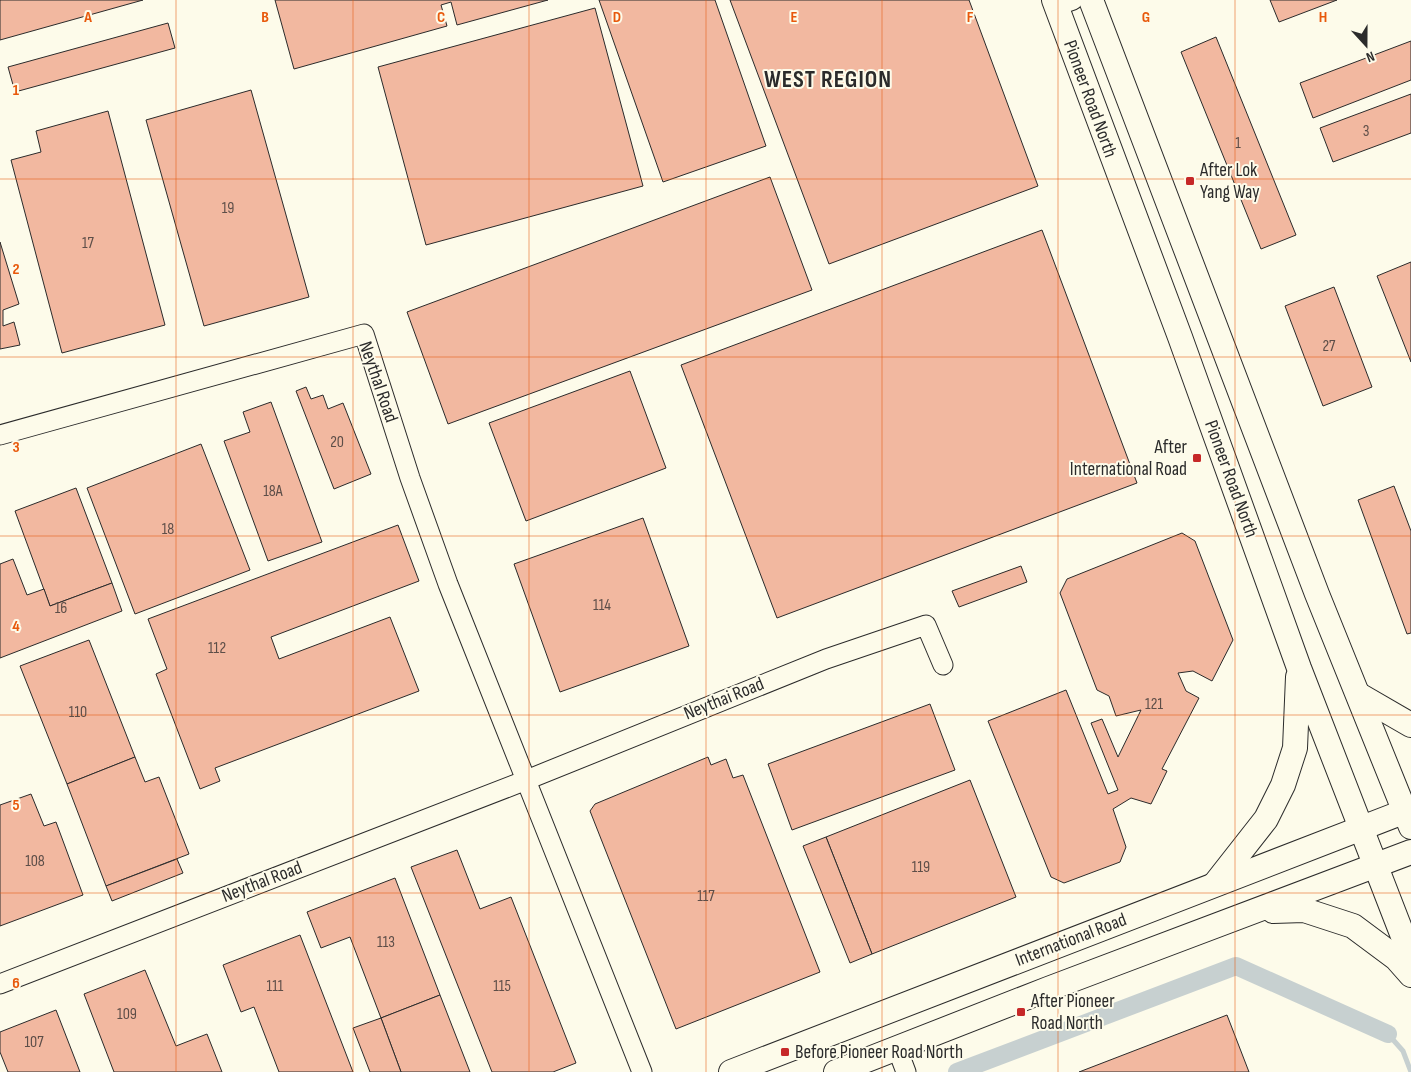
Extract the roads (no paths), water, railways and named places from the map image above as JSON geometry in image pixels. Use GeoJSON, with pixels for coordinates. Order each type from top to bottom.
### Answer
{"type":"FeatureCollection","features":[{"type":"Feature","properties":{"kind":"main road","name":"Pioneer Road North"},"geometry":{"type":"LineString","coordinates":[[1090,0],[1314,586],[1409,816]]}},
{"type":"Feature","properties":{"kind":"main road","name":"Pioneer Road North"},"geometry":{"type":"LineString","coordinates":[[1061,2],[1299,668],[1411,957]]}},
{"type":"Feature","properties":{"kind":"main road"},"geometry":{"type":"LineString","coordinates":[[1215,884],[1266,819],[1284,785],[1295,748],[1299,668]]}},
{"type":"Feature","properties":{"kind":"main road"},"geometry":{"type":"LineString","coordinates":[[1359,695],[1411,725]]}},
{"type":"Feature","properties":{"kind":"main road","name":"International Road"},"geometry":{"type":"LineString","coordinates":[[731,1072],[1360,828],[1409,816]]}},
{"type":"Feature","properties":{"kind":"main road","name":"International Road"},"geometry":{"type":"LineString","coordinates":[[836,1072],[902,1062],[1048,989],[1411,852]]}},
{"type":"Feature","properties":{"kind":"main road"},"geometry":{"type":"LineString","coordinates":[[1258,911],[1304,910],[1354,926],[1396,958],[1411,975]]}},
{"type":"Feature","properties":{"kind":"street","name":"Neythal Road"},"geometry":{"type":"LineString","coordinates":[[0,435],[364,334],[410,478],[448,584],[524,781],[642,1072]]}},
{"type":"Feature","properties":{"kind":"street","name":"Neythai Road"},"geometry":{"type":"LineString","coordinates":[[524,781],[826,659],[926,625],[943,665]]}},
{"type":"Feature","properties":{"kind":"street","name":"Neythal Road"},"geometry":{"type":"LineString","coordinates":[[0,984],[524,781]]}},
{"type":"Feature","properties":{"kind":"waterway"},"geometry":{"type":"LineString","coordinates":[[957,1072],[1236,966],[1388,1034]]}},
{"type":"Feature","properties":{"kind":"waterway"},"geometry":{"type":"LineString","coordinates":[[1388,1034],[1403,1051],[1411,1072]]}},
{"type":"Feature","properties":{"kind":"place","name":"After Lok Yang Way"},"geometry":{"type":"Point","coordinates":[1190,181]}},
{"type":"Feature","properties":{"kind":"place","name":"After International Road"},"geometry":{"type":"Point","coordinates":[1197,458]}},
{"type":"Feature","properties":{"kind":"place","name":"After Pioneer Road North"},"geometry":{"type":"Point","coordinates":[1021,1012]}},
{"type":"Feature","properties":{"kind":"place","name":"Before Pioneer Road North"},"geometry":{"type":"Point","coordinates":[785,1052]}},
{"type":"Feature","properties":{"kind":"district","name":"WEST REGION"},"geometry":{"type":"Point","coordinates":[828,79]}}]}
